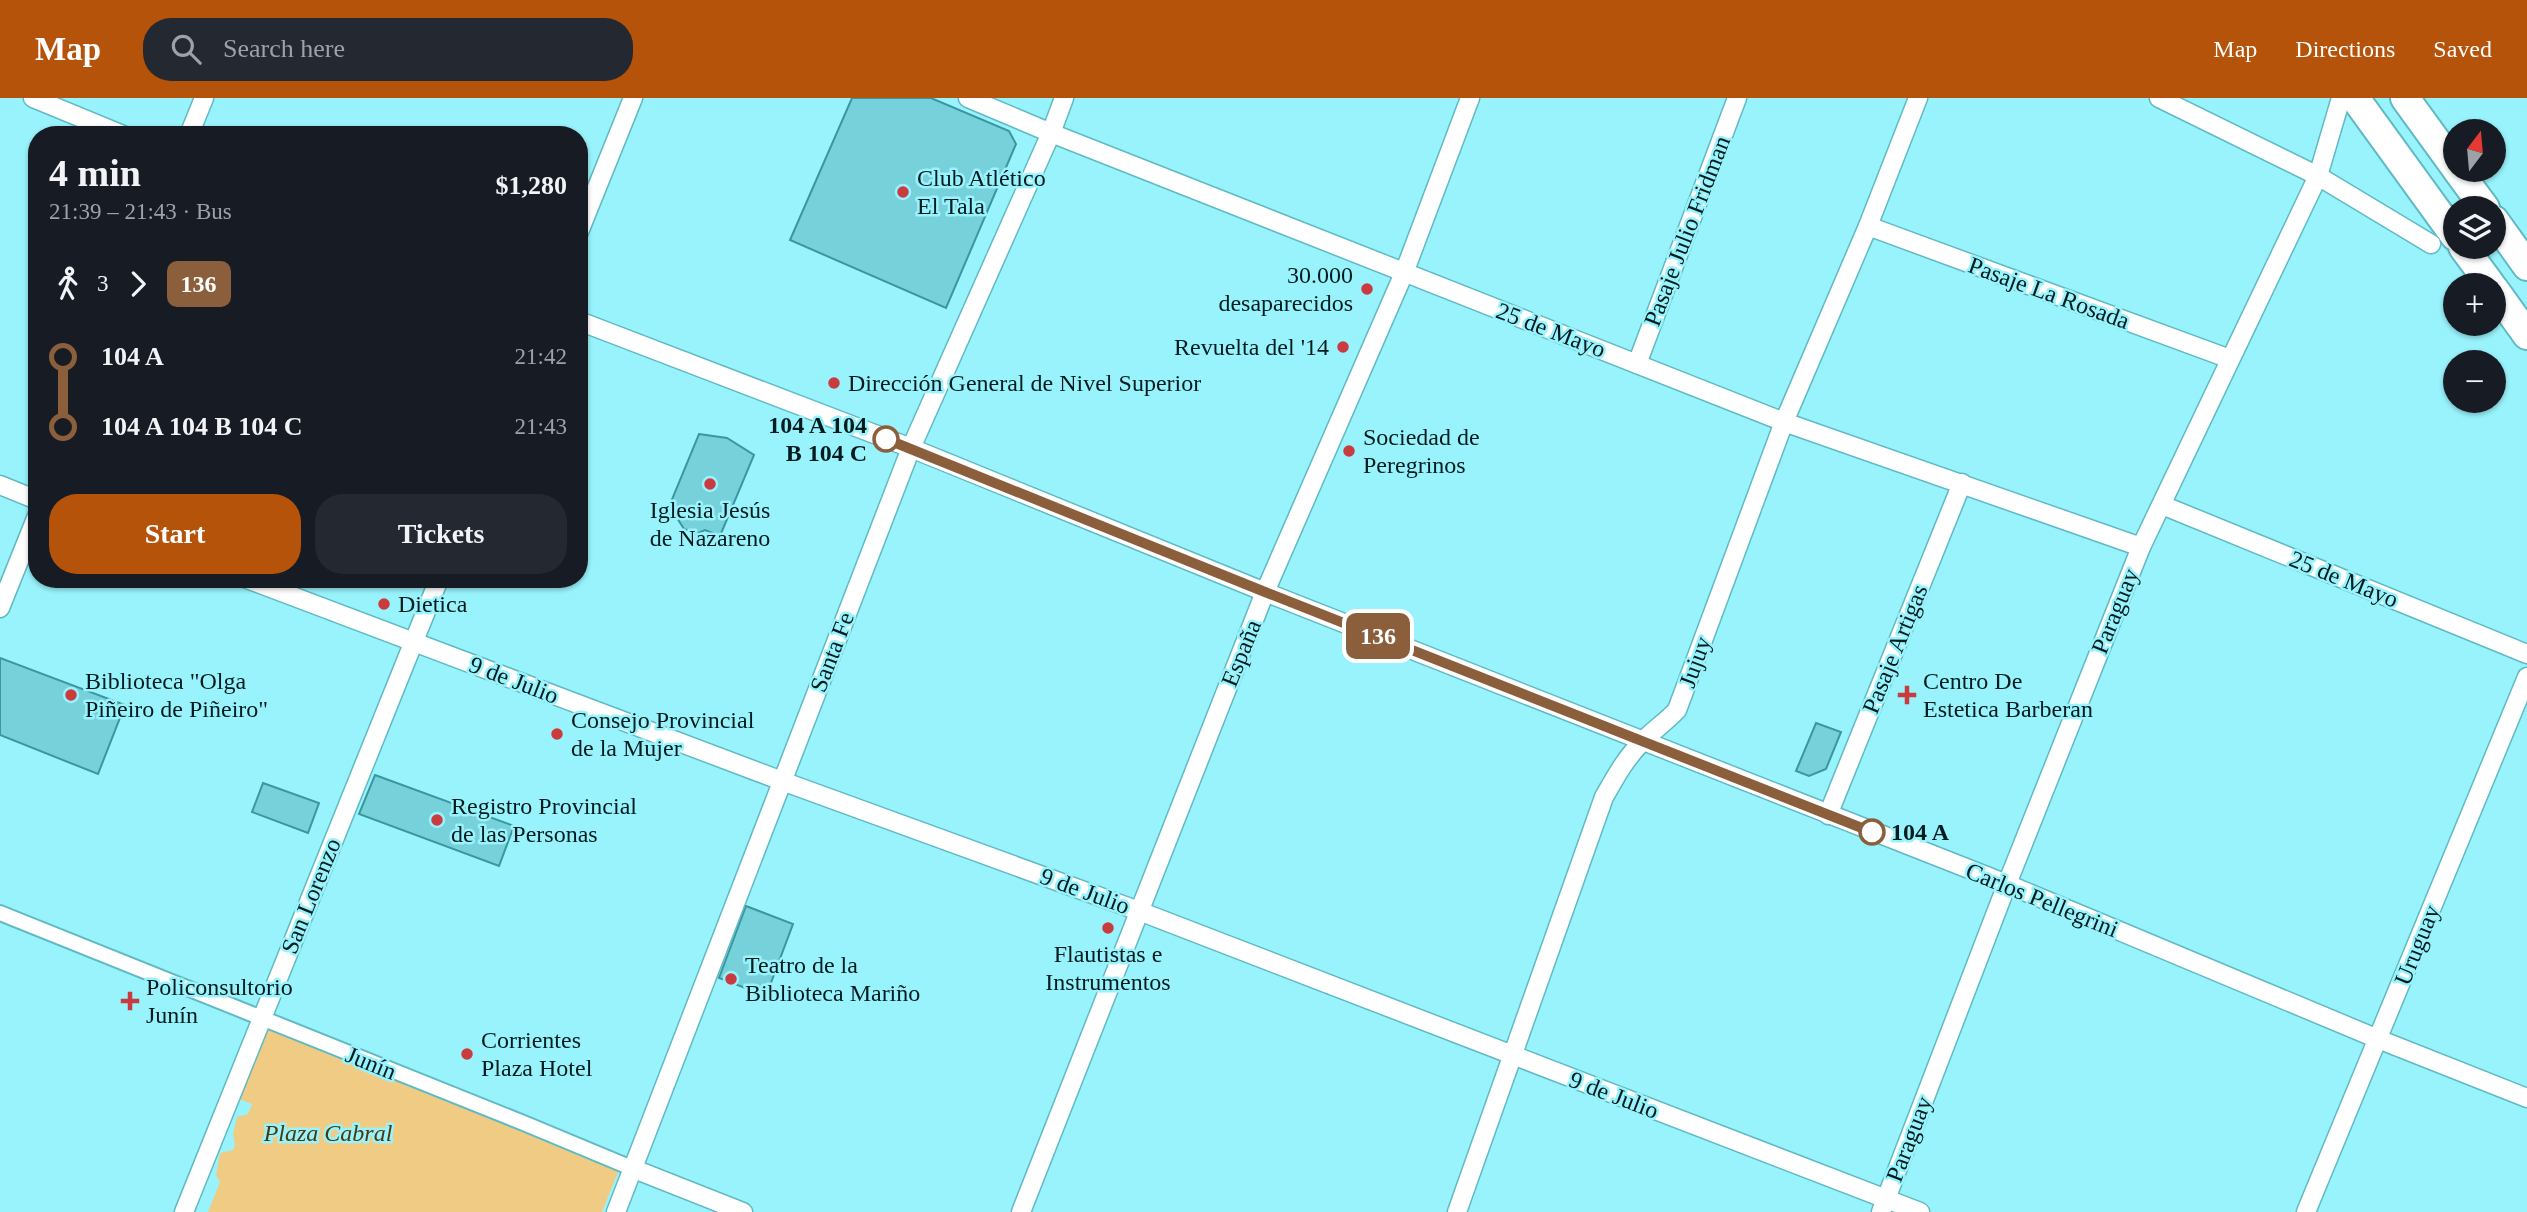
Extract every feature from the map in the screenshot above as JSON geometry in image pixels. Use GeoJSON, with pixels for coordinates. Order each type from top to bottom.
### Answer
{"type":"FeatureCollection","features":[{"type":"Feature","properties":{"kind":"main road"},"geometry":{"type":"LineString","coordinates":[[2355,98],[2443,240]]}},
{"type":"Feature","properties":{"kind":"main road"},"geometry":{"type":"LineString","coordinates":[[2405,98],[2443,150]]}},
{"type":"Feature","properties":{"kind":"main road"},"geometry":{"type":"LineString","coordinates":[[2506,236],[2527,265]]}},
{"type":"Feature","properties":{"kind":"main road"},"geometry":{"type":"LineString","coordinates":[[2506,306],[2527,335]]}},
{"type":"Feature","properties":{"kind":"street"},"geometry":{"type":"LineString","coordinates":[[33,98],[100,126]]}},
{"type":"Feature","properties":{"kind":"street"},"geometry":{"type":"LineString","coordinates":[[193,126],[204,98]]}},
{"type":"Feature","properties":{"kind":"street"},"geometry":{"type":"LineString","coordinates":[[588,210],[633,98]]}},
{"type":"Feature","properties":{"kind":"street","name":"25 de Mayo"},"geometry":{"type":"LineString","coordinates":[[968,98],[1784,422],[2141,547]]}},
{"type":"Feature","properties":{"kind":"street","name":"Santa Fe"},"geometry":{"type":"LineString","coordinates":[[616,1212],[911,448],[1051,133],[1064,98]]}},
{"type":"Feature","properties":{"kind":"street","name":"España"},"geometry":{"type":"LineString","coordinates":[[1021,1212],[1265,592],[1405,272],[1470,98]]}},
{"type":"Feature","properties":{"kind":"street","name":"Pasaje Julio Fridman"},"geometry":{"type":"LineString","coordinates":[[1637,364],[1737,98]]}},
{"type":"Feature","properties":{"kind":"street","name":"Jujuy"},"geometry":{"type":"LineString","coordinates":[[1457,1212],[1510,1055],[1604,797],[1624,762],[1678,710],[1784,422],[1868,226],[1918,98]]}},
{"type":"Feature","properties":{"kind":"street"},"geometry":{"type":"LineString","coordinates":[[2159,98],[2443,240]]}},
{"type":"Feature","properties":{"kind":"street","name":"Paraguay"},"geometry":{"type":"LineString","coordinates":[[1883,1206],[2141,547],[2318,176],[2341,98]]}},
{"type":"Feature","properties":{"kind":"street","name":"Pasaje La Rosada"},"geometry":{"type":"LineString","coordinates":[[1868,226],[2230,359]]}},
{"type":"Feature","properties":{"kind":"street","name":"Carlos Pellegrini"},"geometry":{"type":"LineString","coordinates":[[588,324],[911,448],[1265,592],[2007,884],[2378,1039],[2527,1098]]}},
{"type":"Feature","properties":{"kind":"street","name":"Pasaje Artigas"},"geometry":{"type":"LineString","coordinates":[[1828,815],[1962,483]]}},
{"type":"Feature","properties":{"kind":"street"},"geometry":{"type":"LineString","coordinates":[[0,485],[28,496]]}},
{"type":"Feature","properties":{"kind":"street","name":"25 de Mayo"},"geometry":{"type":"LineString","coordinates":[[2162,505],[2527,654]]}},
{"type":"Feature","properties":{"kind":"street"},"geometry":{"type":"LineString","coordinates":[[0,608],[28,538]]}},
{"type":"Feature","properties":{"kind":"street","name":"9 de Julio"},"geometry":{"type":"LineString","coordinates":[[271,588],[782,781],[1139,911],[1510,1055],[1883,1206],[1920,1212]]}},
{"type":"Feature","properties":{"kind":"street","name":"San Lorenzo"},"geometry":{"type":"LineString","coordinates":[[184,1212],[435,588]]}},
{"type":"Feature","properties":{"kind":"street","name":"Uruguay"},"geometry":{"type":"LineString","coordinates":[[2306,1212],[2527,677]]}},
{"type":"Feature","properties":{"kind":"street","name":"Junín"},"geometry":{"type":"LineString","coordinates":[[0,913],[743,1212]]}},
{"type":"Feature","properties":{"kind":"green space","name":"Plaza Cabral"},"geometry":{"type":"Polygon","coordinates":[[[270,1023],[621,1165],[602,1212],[208,1212],[220,1182],[216,1175],[220,1153],[233,1150],[237,1117],[248,1114],[252,1104],[239,1099],[270,1023]]]}},
{"type":"Feature","properties":{"kind":"building","name":"Club Atlético El Tala"},"geometry":{"type":"Polygon","coordinates":[[[852,98],[931,98],[1009,131],[1016,144],[946,308],[790,240],[852,98]]]}},
{"type":"Feature","properties":{"kind":"building","name":"Iglesia Jesús de Nazareno"},"geometry":{"type":"Polygon","coordinates":[[[699,434],[727,438],[754,455],[720,536],[705,530],[696,534],[684,529],[677,518],[666,514],[699,434]]]}},
{"type":"Feature","properties":{"kind":"building"},"geometry":{"type":"Polygon","coordinates":[[[0,658],[125,705],[98,774],[0,735],[0,658]]]}},
{"type":"Feature","properties":{"kind":"building"},"geometry":{"type":"Polygon","coordinates":[[[1816,723],[1841,732],[1826,769],[1809,776],[1796,771],[1816,723]]]}},
{"type":"Feature","properties":{"kind":"building","name":"Registro Provincial de las Personas"},"geometry":{"type":"Polygon","coordinates":[[[375,775],[514,826],[499,866],[359,814],[375,775]]]}},
{"type":"Feature","properties":{"kind":"building"},"geometry":{"type":"Polygon","coordinates":[[[263,783],[319,803],[308,833],[252,812],[263,783]]]}},
{"type":"Feature","properties":{"kind":"building"},"geometry":{"type":"Polygon","coordinates":[[[746,906],[793,924],[766,996],[719,978],[746,906]]]}},
{"type":"Feature","properties":{"kind":"bus line","name":"136"},"geometry":{"type":"LineString","coordinates":[[886,439],[1872,832]]}},
{"type":"Feature","properties":{"kind":"place","name":"Club Atlético El Tala"},"geometry":{"type":"Point","coordinates":[903,192]}},
{"type":"Feature","properties":{"kind":"place","name":"30.000 desaparecidos"},"geometry":{"type":"Point","coordinates":[1367,289]}},
{"type":"Feature","properties":{"kind":"place","name":"Revuelta del '14"},"geometry":{"type":"Point","coordinates":[1343,347]}},
{"type":"Feature","properties":{"kind":"place","name":"Dirección General de Nivel Superior"},"geometry":{"type":"Point","coordinates":[834,383]}},
{"type":"Feature","properties":{"kind":"place","name":"104 A 104 B 104 C"},"geometry":{"type":"Point","coordinates":[886,439]}},
{"type":"Feature","properties":{"kind":"place","name":"Sociedad de Peregrinos"},"geometry":{"type":"Point","coordinates":[1349,451]}},
{"type":"Feature","properties":{"kind":"place","name":"Iglesia Jesús de Nazareno"},"geometry":{"type":"Point","coordinates":[710,484]}},
{"type":"Feature","properties":{"kind":"place","name":"Dietica"},"geometry":{"type":"Point","coordinates":[384,604]}},
{"type":"Feature","properties":{"kind":"place","name":"Biblioteca \"Olga Piñeiro de Piñeiro\""},"geometry":{"type":"Point","coordinates":[71,695]}},
{"type":"Feature","properties":{"kind":"place","name":"Centro De Estetica Barberan"},"geometry":{"type":"Point","coordinates":[1907,695]}},
{"type":"Feature","properties":{"kind":"place","name":"Consejo Provincial de la Mujer"},"geometry":{"type":"Point","coordinates":[557,734]}},
{"type":"Feature","properties":{"kind":"place","name":"Registro Provincial de las Personas"},"geometry":{"type":"Point","coordinates":[437,820]}},
{"type":"Feature","properties":{"kind":"place","name":"104 A"},"geometry":{"type":"Point","coordinates":[1872,832]}},
{"type":"Feature","properties":{"kind":"place","name":"Flautistas e Instrumentos"},"geometry":{"type":"Point","coordinates":[1108,928]}},
{"type":"Feature","properties":{"kind":"place","name":"Teatro de la Biblioteca Mariño"},"geometry":{"type":"Point","coordinates":[731,979]}},
{"type":"Feature","properties":{"kind":"place","name":"Policonsultorio Junín"},"geometry":{"type":"Point","coordinates":[130,1001]}},
{"type":"Feature","properties":{"kind":"place","name":"Corrientes Plaza Hotel"},"geometry":{"type":"Point","coordinates":[467,1054]}}]}
